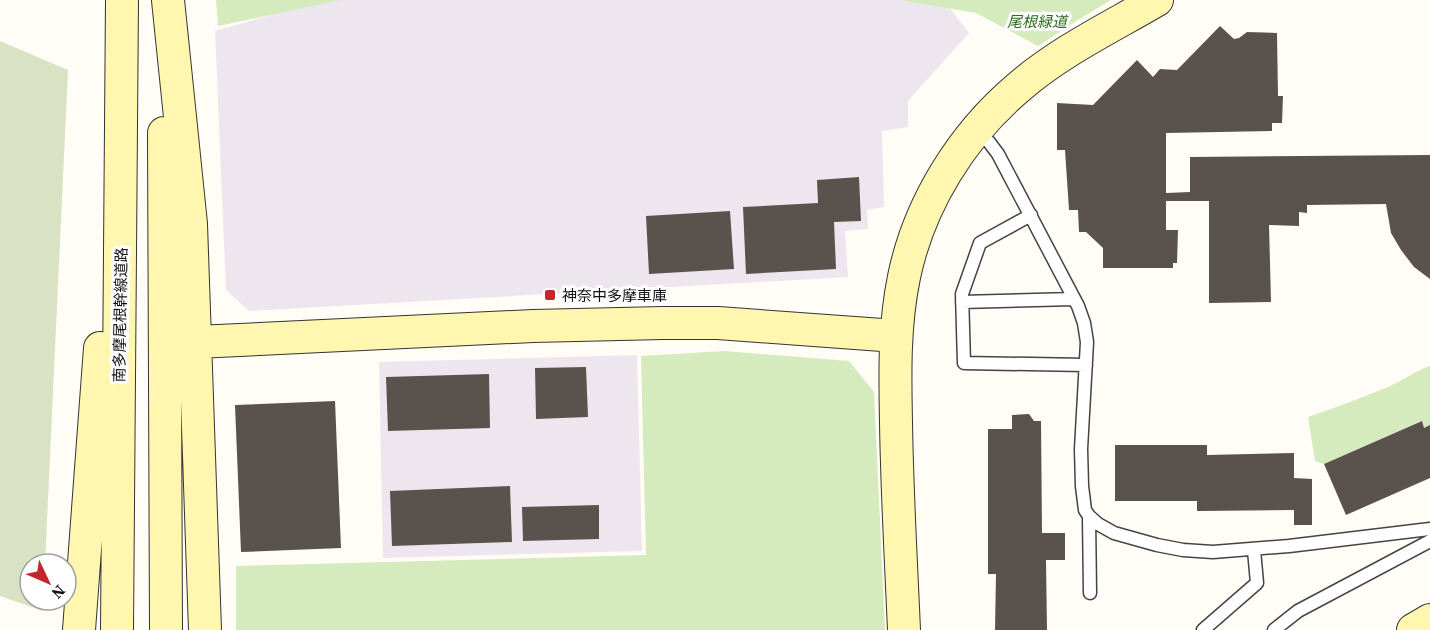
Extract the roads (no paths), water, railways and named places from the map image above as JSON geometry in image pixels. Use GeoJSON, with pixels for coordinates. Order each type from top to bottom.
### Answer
{"type":"FeatureCollection","features":[{"type":"Feature","properties":{"kind":"main road","name":"南多摩尾根幹線道路"},"geometry":{"type":"LineString","coordinates":[[117,630],[122,0]]}},
{"type":"Feature","properties":{"kind":"main road"},"geometry":{"type":"LineString","coordinates":[[166,0],[191,224],[205,630]]}},
{"type":"Feature","properties":{"kind":"main road"},"geometry":{"type":"LineString","coordinates":[[166,0],[166,630]]}},
{"type":"Feature","properties":{"kind":"main road"},"geometry":{"type":"LineString","coordinates":[[904,630],[896,447],[896,336],[904,276],[921,222],[950,165],[976,131],[1001,104],[1051,62],[1157,0]]}},
{"type":"Feature","properties":{"kind":"main road"},"geometry":{"type":"LineString","coordinates":[[79,630],[121,90]]}},
{"type":"Feature","properties":{"kind":"main road"},"geometry":{"type":"LineString","coordinates":[[196,342],[533,326],[663,323],[717,323],[896,336]]}},
{"type":"Feature","properties":{"kind":"main road"},"geometry":{"type":"LineString","coordinates":[[1413,630],[1430,620]]}},
{"type":"Feature","properties":{"kind":"lane"},"geometry":{"type":"LineString","coordinates":[[976,131],[998,154],[1074,299],[1084,323],[1086,364],[1081,449],[1082,486],[1085,510],[1098,524],[1114,533],[1157,545],[1213,552],[1430,529]]}},
{"type":"Feature","properties":{"kind":"lane"},"geometry":{"type":"LineString","coordinates":[[1031,215],[980,243],[962,294],[964,363],[1086,364]]}},
{"type":"Feature","properties":{"kind":"lane"},"geometry":{"type":"LineString","coordinates":[[962,302],[1074,299]]}},
{"type":"Feature","properties":{"kind":"lane"},"geometry":{"type":"LineString","coordinates":[[1089,516],[1090,592]]}},
{"type":"Feature","properties":{"kind":"lane"},"geometry":{"type":"LineString","coordinates":[[1274,630],[1298,611],[1430,541]]}},
{"type":"Feature","properties":{"kind":"lane"},"geometry":{"type":"LineString","coordinates":[[1203,630],[1257,583],[1254,549]]}},
{"type":"Feature","properties":{"kind":"place","name":"神奈中多摩車庫"},"geometry":{"type":"Point","coordinates":[550,295]}},
{"type":"Feature","properties":{"kind":"park label","name":"尾根緑道"},"geometry":{"type":"Point","coordinates":[1037,21]}}]}
